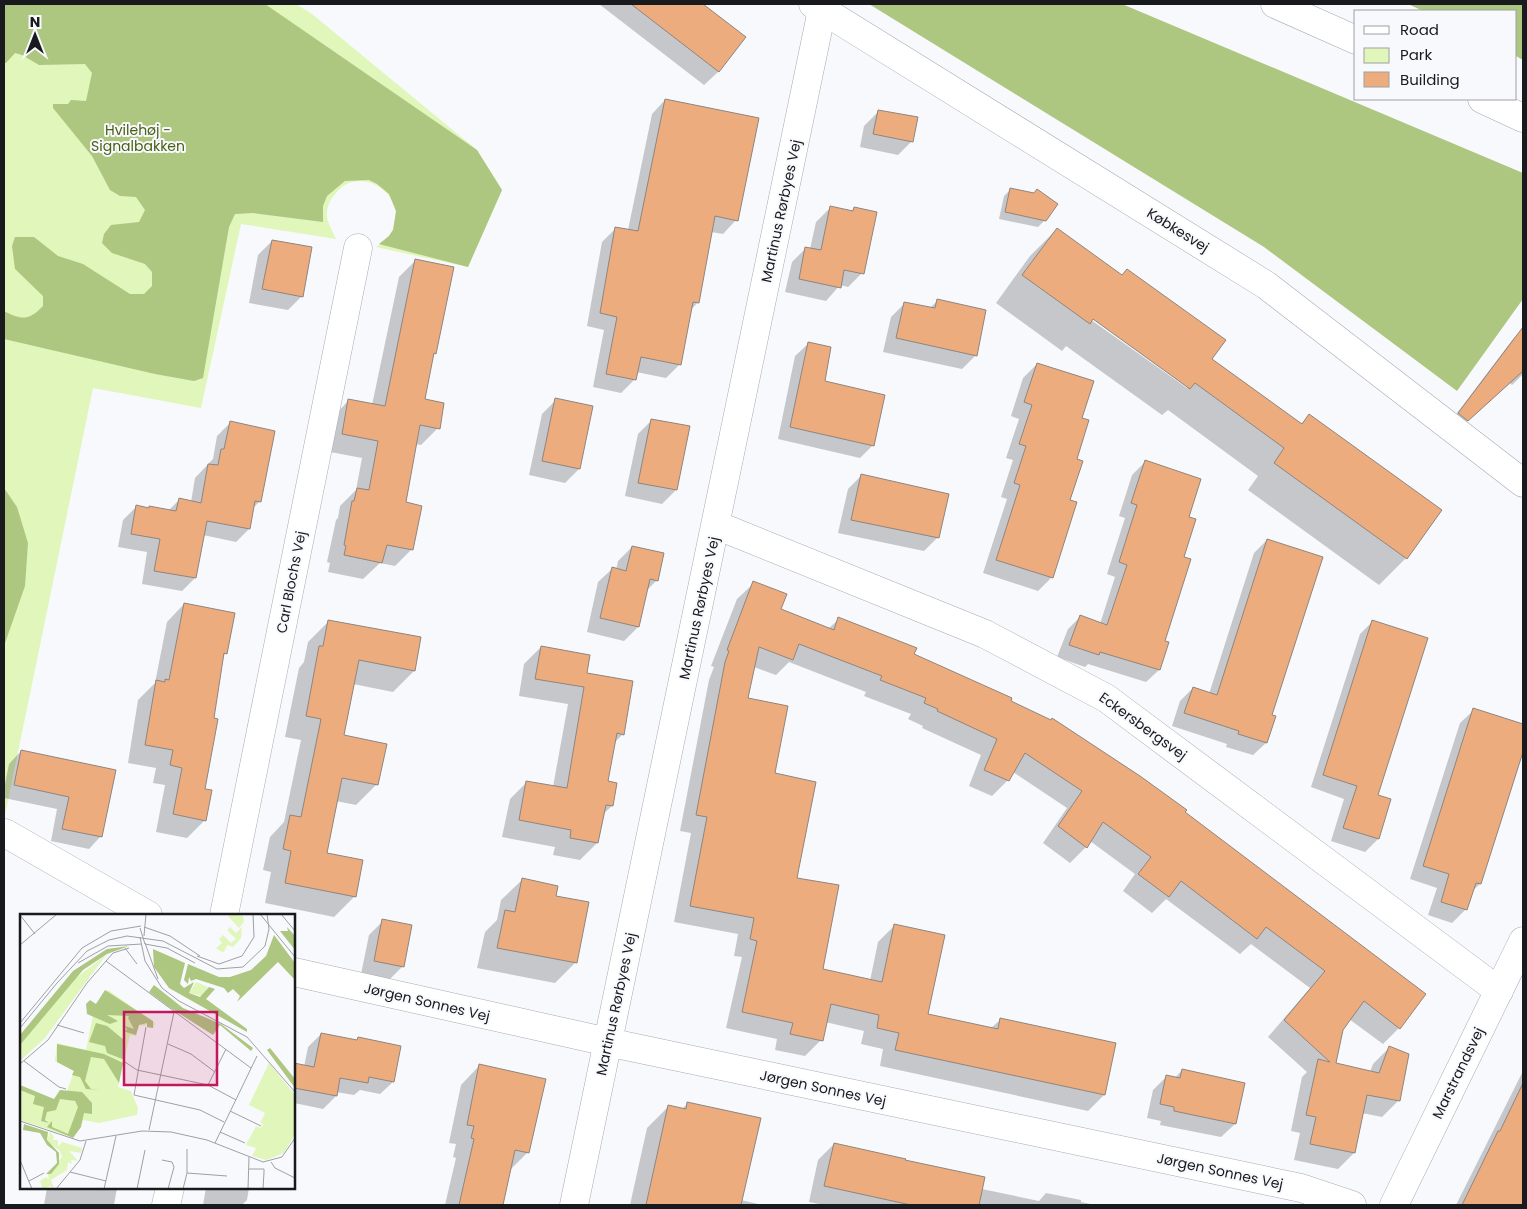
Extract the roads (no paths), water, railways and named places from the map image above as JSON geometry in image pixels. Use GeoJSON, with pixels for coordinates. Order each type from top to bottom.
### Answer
{"type":"FeatureCollection","features":[{"type":"Feature","properties":{"kind":"street"},"geometry":{"type":"LineString","coordinates":[[1275,4],[1354,39]]}},
{"type":"Feature","properties":{"kind":"street","name":"Købkesvej"},"geometry":{"type":"LineString","coordinates":[[818,7],[1266,285],[1523,483]]}},
{"type":"Feature","properties":{"kind":"street","name":"Martinus Rørbyes Vej"},"geometry":{"type":"LineString","coordinates":[[574,1205],[716,525],[818,7]]}},
{"type":"Feature","properties":{"kind":"street"},"geometry":{"type":"LineString","coordinates":[[1484,100],[1523,118]]}},
{"type":"Feature","properties":{"kind":"street","name":"Carl Blochs Vej"},"geometry":{"type":"LineString","coordinates":[[224,914],[358,248]]}},
{"type":"Feature","properties":{"kind":"street","name":"Eckersbergsvej"},"geometry":{"type":"LineString","coordinates":[[716,525],[985,634],[1106,698],[1499,991]]}},
{"type":"Feature","properties":{"kind":"street"},"geometry":{"type":"LineString","coordinates":[[5,833],[146,914]]}},
{"type":"Feature","properties":{"kind":"street","name":"Marstrandsvej"},"geometry":{"type":"LineString","coordinates":[[1394,1205],[1523,941]]}},
{"type":"Feature","properties":{"kind":"street","name":"Jørgen Sonnes Vej"},"geometry":{"type":"LineString","coordinates":[[295,972],[608,1042],[1302,1188],[1352,1205]]}},
{"type":"Feature","properties":{"kind":"street"},"geometry":{"type":"LineString","coordinates":[[166,1205],[170,1189]]}},
{"type":"Feature","properties":{"kind":"park label","name":"Hvilehøj - Signalbakken"},"geometry":{"type":"Point","coordinates":[138,138]}}]}
